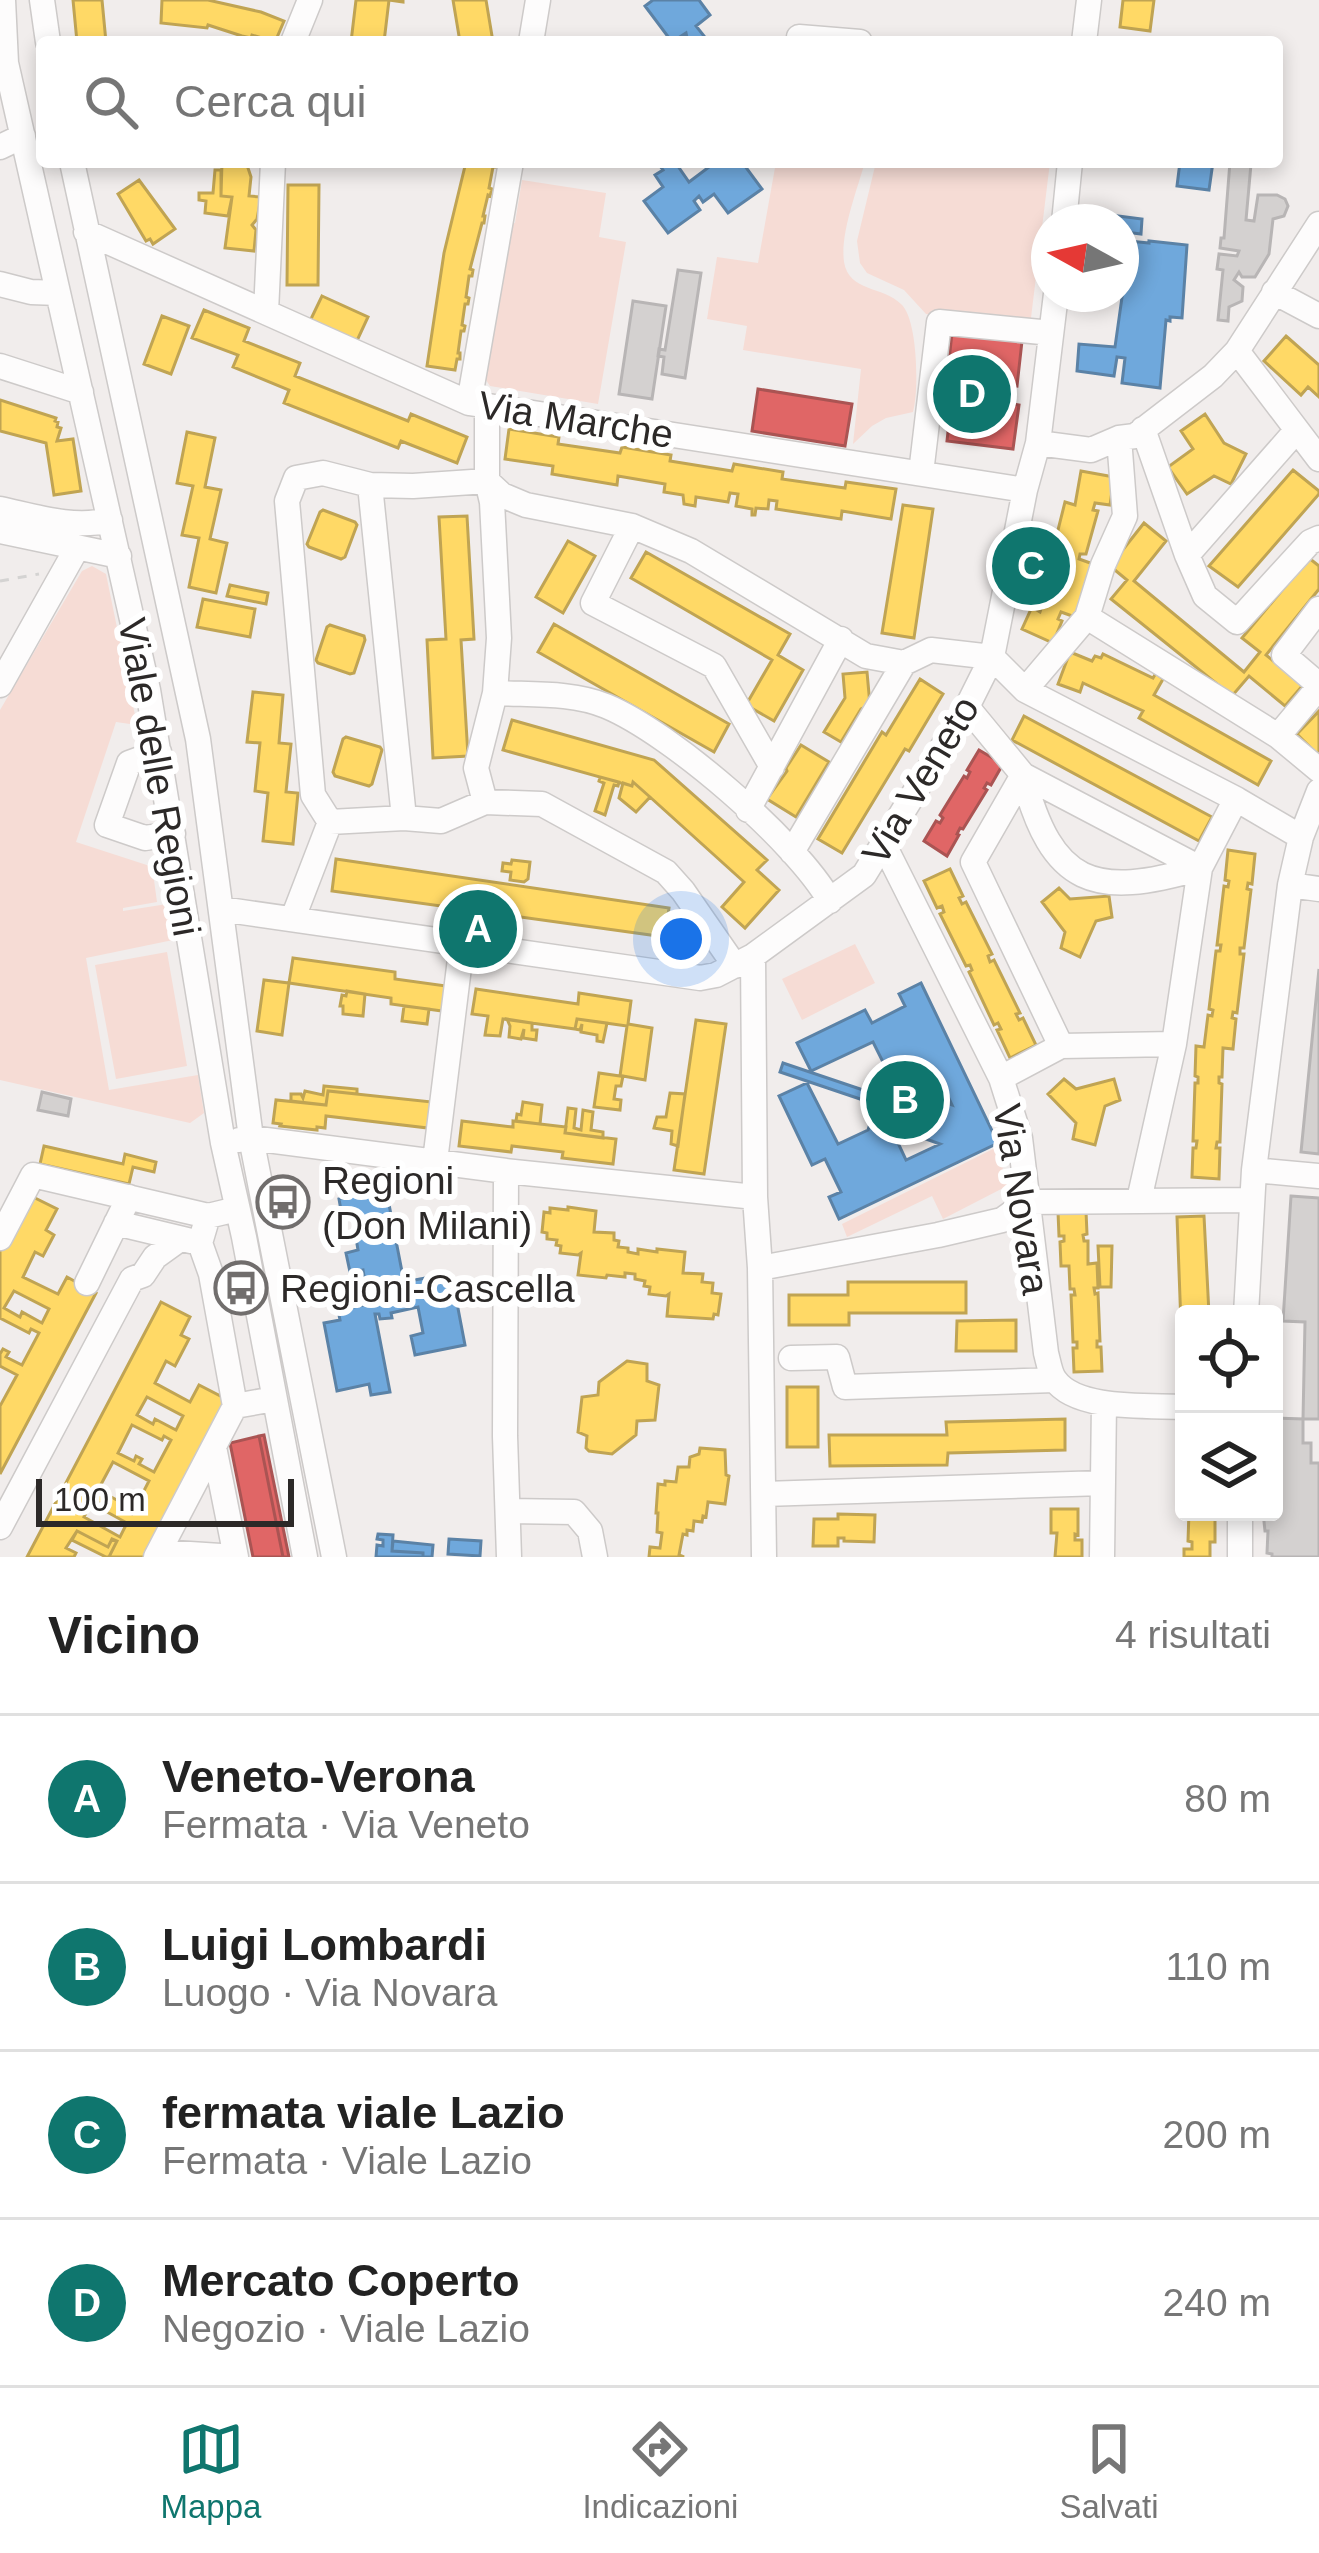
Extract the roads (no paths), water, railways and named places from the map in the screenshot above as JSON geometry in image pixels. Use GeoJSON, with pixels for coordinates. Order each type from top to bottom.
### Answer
{"type":"FeatureCollection","features":[{"type":"Feature","properties":{"kind":"street","name":"Viale delle Regioni"},"geometry":{"type":"LineString","coordinates":[[2,0],[11,142],[58,293],[148,690],[223,1143],[305,1557]]}},
{"type":"Feature","properties":{"kind":"street"},"geometry":{"type":"LineString","coordinates":[[42,0],[47,36]]}},
{"type":"Feature","properties":{"kind":"street"},"geometry":{"type":"LineString","coordinates":[[295,36],[310,0]]}},
{"type":"Feature","properties":{"kind":"street"},"geometry":{"type":"LineString","coordinates":[[532,36],[538,0]]}},
{"type":"Feature","properties":{"kind":"street"},"geometry":{"type":"LineString","coordinates":[[1085,36],[1089,0]]}},
{"type":"Feature","properties":{"kind":"street","name":"Viale delle Regioni"},"geometry":{"type":"LineString","coordinates":[[73,168],[197,739],[251,1138],[334,1557]]}},
{"type":"Feature","properties":{"kind":"street"},"geometry":{"type":"LineString","coordinates":[[266,312],[273,168]]}},
{"type":"Feature","properties":{"kind":"street"},"geometry":{"type":"LineString","coordinates":[[485,802],[476,767],[495,693],[499,638],[492,502],[478,405],[510,168]]}},
{"type":"Feature","properties":{"kind":"street"},"geometry":{"type":"LineString","coordinates":[[1066,204],[1069,168]]}},
{"type":"Feature","properties":{"kind":"street"},"geometry":{"type":"LineString","coordinates":[[1038,443],[1091,450],[1131,434],[1213,376],[1237,351],[1319,224]]}},
{"type":"Feature","properties":{"kind":"street","name":"Via Marche"},"geometry":{"type":"LineString","coordinates":[[86,232],[478,405],[1025,490]]}},
{"type":"Feature","properties":{"kind":"street"},"geometry":{"type":"LineString","coordinates":[[0,284],[58,293]]}},
{"type":"Feature","properties":{"kind":"street"},"geometry":{"type":"LineString","coordinates":[[1274,292],[1319,316]]}},
{"type":"Feature","properties":{"kind":"street","name":"Via Veneto"},"geometry":{"type":"LineString","coordinates":[[221,909],[700,978],[744,961],[830,901],[864,875],[967,707],[992,657],[1038,443],[1054,312]]}},
{"type":"Feature","properties":{"kind":"street"},"geometry":{"type":"LineString","coordinates":[[921,473],[939,322],[1052,333]]}},
{"type":"Feature","properties":{"kind":"street"},"geometry":{"type":"LineString","coordinates":[[1237,351],[1319,459]]}},
{"type":"Feature","properties":{"kind":"street"},"geometry":{"type":"LineString","coordinates":[[0,366],[81,392]]}},
{"type":"Feature","properties":{"kind":"street"},"geometry":{"type":"LineString","coordinates":[[1187,555],[1296,431]]}},
{"type":"Feature","properties":{"kind":"street"},"geometry":{"type":"LineString","coordinates":[[1131,434],[1162,486],[1205,596],[1237,622],[1310,542],[1319,538]]}},
{"type":"Feature","properties":{"kind":"street"},"geometry":{"type":"LineString","coordinates":[[1025,689],[1087,617],[1102,566],[1125,516],[1131,434]]}},
{"type":"Feature","properties":{"kind":"street"},"geometry":{"type":"LineString","coordinates":[[330,822],[314,795],[287,501],[296,478],[323,473],[370,484],[413,486],[487,481],[502,495],[526,505],[632,526],[691,551],[866,656],[904,664]]}},
{"type":"Feature","properties":{"kind":"street"},"geometry":{"type":"LineString","coordinates":[[370,484],[404,818]]}},
{"type":"Feature","properties":{"kind":"street"},"geometry":{"type":"LineString","coordinates":[[1125,516],[1162,486]]}},
{"type":"Feature","properties":{"kind":"street"},"geometry":{"type":"LineString","coordinates":[[0,509],[68,524],[110,520]]}},
{"type":"Feature","properties":{"kind":"street"},"geometry":{"type":"LineString","coordinates":[[632,526],[593,603],[714,666],[772,766]]}},
{"type":"Feature","properties":{"kind":"street"},"geometry":{"type":"LineString","coordinates":[[0,531],[119,556]]}},
{"type":"Feature","properties":{"kind":"street"},"geometry":{"type":"LineString","coordinates":[[0,685],[77,548]]}},
{"type":"Feature","properties":{"kind":"street"},"geometry":{"type":"LineString","coordinates":[[1278,736],[1319,686],[1284,655],[1319,609]]}},
{"type":"Feature","properties":{"kind":"street"},"geometry":{"type":"LineString","coordinates":[[1087,617],[1278,736],[1319,770]]}},
{"type":"Feature","properties":{"kind":"street"},"geometry":{"type":"LineString","coordinates":[[748,810],[841,639]]}},
{"type":"Feature","properties":{"kind":"street"},"geometry":{"type":"LineString","coordinates":[[792,852],[904,664],[931,650],[992,657],[1025,689],[1301,837]]}},
{"type":"Feature","properties":{"kind":"street"},"geometry":{"type":"LineString","coordinates":[[141,659],[179,652]]}},
{"type":"Feature","properties":{"kind":"street"},"geometry":{"type":"LineString","coordinates":[[148,690],[185,682]]}},
{"type":"Feature","properties":{"kind":"street"},"geometry":{"type":"LineString","coordinates":[[495,693],[568,697],[606,706],[679,749],[792,852],[830,901]]}},
{"type":"Feature","properties":{"kind":"street"},"geometry":{"type":"LineString","coordinates":[[967,707],[1023,775],[1199,868]]}},
{"type":"Feature","properties":{"kind":"street"},"geometry":{"type":"LineString","coordinates":[[159,752],[130,763],[126,772],[136,835],[173,834]]}},
{"type":"Feature","properties":{"kind":"street"},"geometry":{"type":"LineString","coordinates":[[1023,775],[1043,833],[1064,864],[1077,873],[1091,880],[1128,884],[1199,868]]}},
{"type":"Feature","properties":{"kind":"street"},"geometry":{"type":"LineString","coordinates":[[1023,775],[973,862],[1061,1046]]}},
{"type":"Feature","properties":{"kind":"street"},"geometry":{"type":"LineString","coordinates":[[1246,1305],[1254,1170],[1290,885],[1301,837],[1319,791]]}},
{"type":"Feature","properties":{"kind":"street"},"geometry":{"type":"LineString","coordinates":[[1139,1200],[1174,1044],[1199,868],[1236,799]]}},
{"type":"Feature","properties":{"kind":"street"},"geometry":{"type":"LineString","coordinates":[[330,822],[441,820],[485,802],[542,804],[665,872],[744,961],[760,1268],[764,1557]]}},
{"type":"Feature","properties":{"kind":"street"},"geometry":{"type":"LineString","coordinates":[[293,918],[330,822]]}},
{"type":"Feature","properties":{"kind":"street","name":"Via Novara"},"geometry":{"type":"LineString","coordinates":[[884,844],[1001,1078],[1020,1138],[1046,1353],[1055,1380]]}},
{"type":"Feature","properties":{"kind":"street"},"geometry":{"type":"LineString","coordinates":[[1290,885],[1319,889]]}},
{"type":"Feature","properties":{"kind":"street"},"geometry":{"type":"LineString","coordinates":[[435,1161],[462,943]]}},
{"type":"Feature","properties":{"kind":"street"},"geometry":{"type":"LineString","coordinates":[[1001,1078],[1061,1046],[1174,1044]]}},
{"type":"Feature","properties":{"kind":"street"},"geometry":{"type":"LineString","coordinates":[[223,1143],[251,1138],[755,1197]]}},
{"type":"Feature","properties":{"kind":"street"},"geometry":{"type":"LineString","coordinates":[[1254,1170],[1319,1176]]}},
{"type":"Feature","properties":{"kind":"street"},"geometry":{"type":"LineString","coordinates":[[506,1171],[509,1557]]}},
{"type":"Feature","properties":{"kind":"street"},"geometry":{"type":"LineString","coordinates":[[0,1238],[33,1174],[208,1216],[237,1209]]}},
{"type":"Feature","properties":{"kind":"street"},"geometry":{"type":"LineString","coordinates":[[88,1283],[129,1197]]}},
{"type":"Feature","properties":{"kind":"street"},"geometry":{"type":"LineString","coordinates":[[760,1268],[1003,1220],[1027,1202],[1252,1200]]}},
{"type":"Feature","properties":{"kind":"street"},"geometry":{"type":"LineString","coordinates":[[0,1527],[132,1279],[143,1275],[155,1257],[190,1241],[208,1216]]}},
{"type":"Feature","properties":{"kind":"street"},"geometry":{"type":"LineString","coordinates":[[116,1223],[190,1241],[211,1274],[235,1406],[157,1554],[236,1557],[214,1447]]}},
{"type":"Feature","properties":{"kind":"street"},"geometry":{"type":"LineString","coordinates":[[791,1358],[837,1357],[845,1387],[1055,1380],[1071,1392],[1104,1403],[1175,1407]]}},
{"type":"Feature","properties":{"kind":"street"},"geometry":{"type":"LineString","coordinates":[[235,1406],[274,1399]]}},
{"type":"Feature","properties":{"kind":"street"},"geometry":{"type":"LineString","coordinates":[[1102,1557],[1104,1403]]}},
{"type":"Feature","properties":{"kind":"street"},"geometry":{"type":"LineString","coordinates":[[764,1494],[1103,1483]]}},
{"type":"Feature","properties":{"kind":"street"},"geometry":{"type":"LineString","coordinates":[[508,1511],[574,1512],[590,1532],[595,1557]]}},
{"type":"Feature","properties":{"kind":"street"},"geometry":{"type":"LineString","coordinates":[[1240,1521],[1240,1557]]}},
{"type":"Feature","properties":{"kind":"place","name":"Mercato Coperto"},"geometry":{"type":"Point","coordinates":[972,394]}},
{"type":"Feature","properties":{"kind":"place","name":"fermata viale Lazio"},"geometry":{"type":"Point","coordinates":[1031,566]}},
{"type":"Feature","properties":{"kind":"place","name":"Veneto-Verona"},"geometry":{"type":"Point","coordinates":[478,929]}},
{"type":"Feature","properties":{"kind":"place","name":"Luigi Lombardi"},"geometry":{"type":"Point","coordinates":[905,1100]}},
{"type":"Feature","properties":{"kind":"place","name":"Regioni (Don Milani)"},"geometry":{"type":"Point","coordinates":[283,1202]}},
{"type":"Feature","properties":{"kind":"place","name":"Regioni-Cascella"},"geometry":{"type":"Point","coordinates":[241,1288]}}]}
